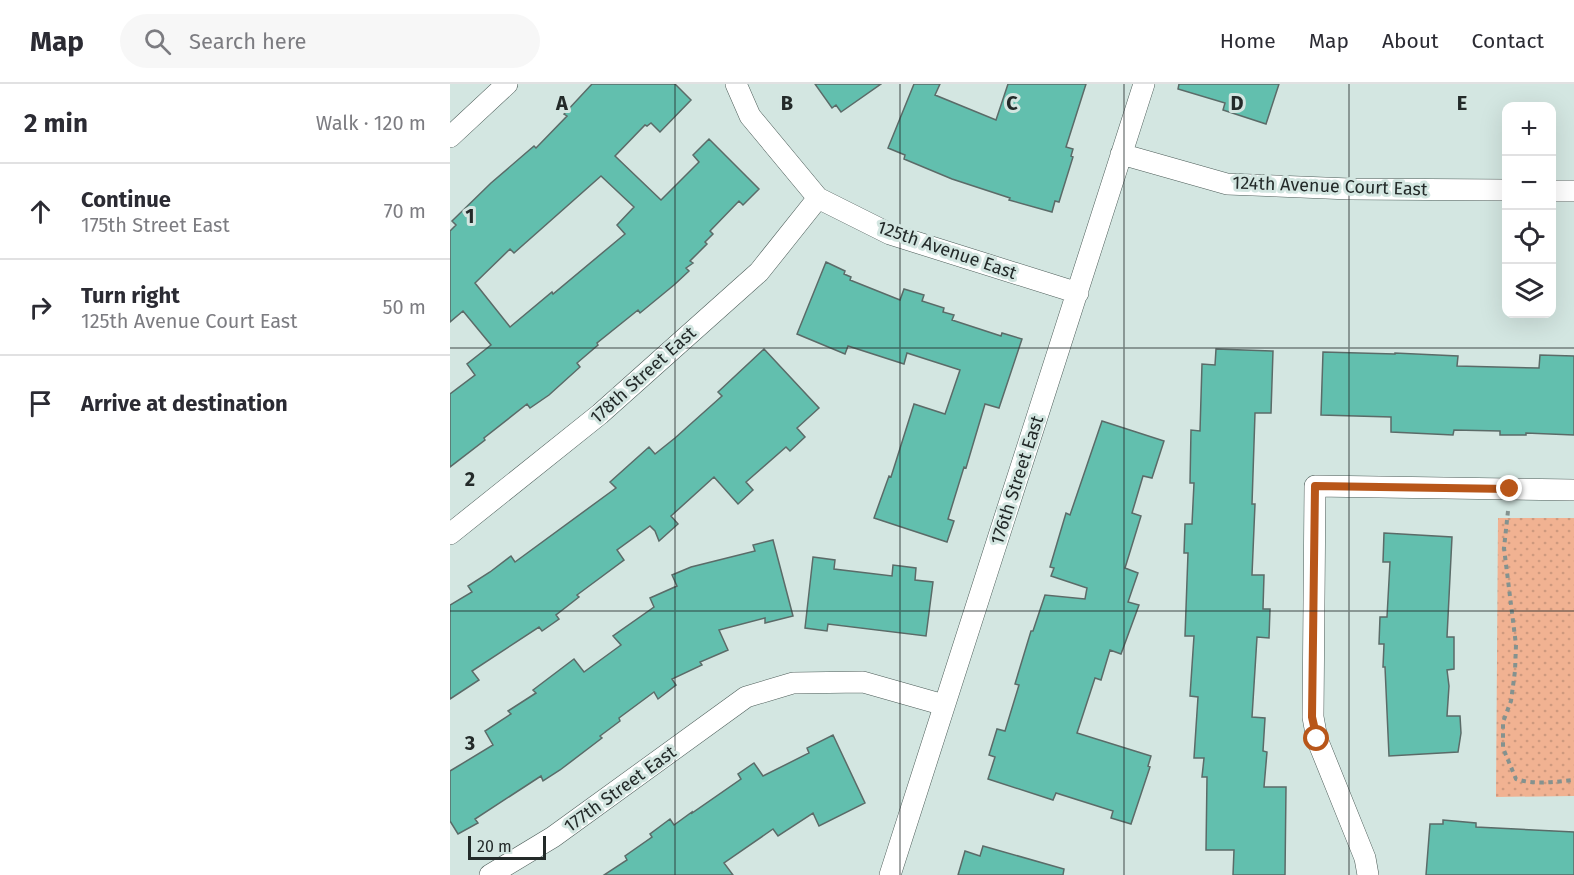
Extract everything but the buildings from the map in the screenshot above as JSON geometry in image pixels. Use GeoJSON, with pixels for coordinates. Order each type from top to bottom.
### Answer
{"type":"FeatureCollection","features":[{"type":"Feature","properties":{"kind":"street"},"geometry":{"type":"LineString","coordinates":[[450,137],[507,84]]}},
{"type":"Feature","properties":{"kind":"street","name":"125th Avenue East"},"geometry":{"type":"LineString","coordinates":[[736,84],[750,116],[818,198],[890,234],[1078,294]]}},
{"type":"Feature","properties":{"kind":"street","name":"176th Street East"},"geometry":{"type":"LineString","coordinates":[[890,875],[1078,294],[1143,84]]}},
{"type":"Feature","properties":{"kind":"street","name":"124th Avenue Court East"},"geometry":{"type":"LineString","coordinates":[[1121,154],[1227,184],[1350,189],[1502,190]]}},
{"type":"Feature","properties":{"kind":"street"},"geometry":{"type":"LineString","coordinates":[[1556,191],[1574,191]]}},
{"type":"Feature","properties":{"kind":"street","name":"178th Street East"},"geometry":{"type":"LineString","coordinates":[[450,534],[600,414],[759,272],[818,198]]}},
{"type":"Feature","properties":{"kind":"street"},"geometry":{"type":"LineString","coordinates":[[1368,875],[1365,858],[1317,739],[1312,717],[1315,486],[1574,490]]}},
{"type":"Feature","properties":{"kind":"street","name":"177th Street East"},"geometry":{"type":"LineString","coordinates":[[490,875],[553,837],[746,697],[793,683],[862,682],[944,705]]}},
{"type":"Feature","properties":{"kind":"path"},"geometry":{"type":"LineString","coordinates":[[1510,489],[1504,548],[1516,645],[1511,701],[1503,722],[1503,748],[1516,779],[1527,783],[1574,780]]}},
{"type":"Feature","properties":{"kind":"shaded area"},"geometry":{"type":"Polygon","coordinates":[[[1498,518],[1574,518],[1574,796],[1496,797],[1498,518]]]}},
{"type":"Feature","properties":{"kind":"route"},"geometry":{"type":"LineString","coordinates":[[1317,739],[1312,717],[1315,486],[1510,489]]}}]}
